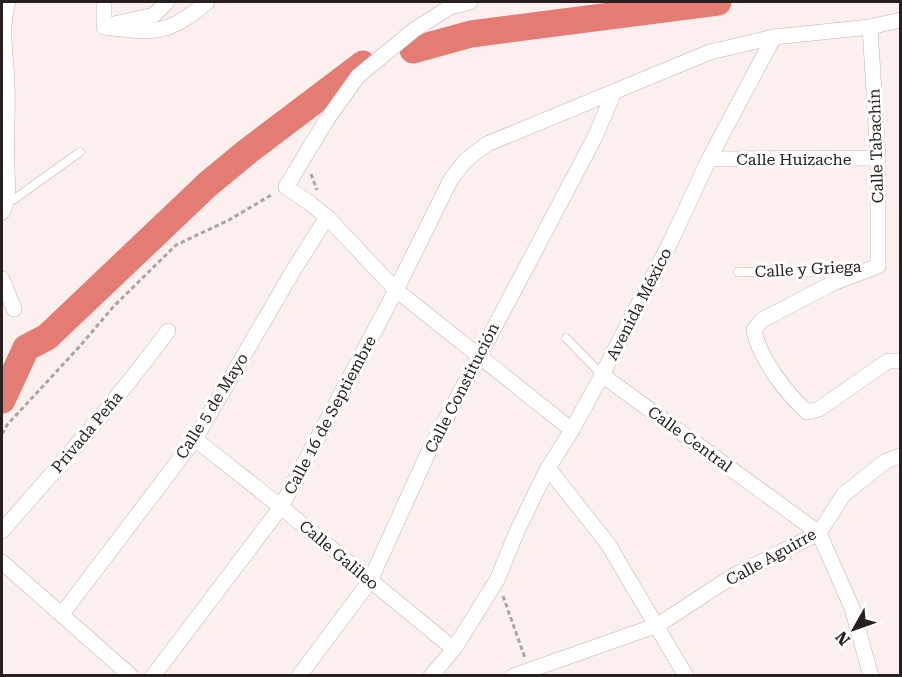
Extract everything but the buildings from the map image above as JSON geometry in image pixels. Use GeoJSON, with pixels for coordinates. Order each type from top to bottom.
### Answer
{"type":"FeatureCollection","features":[{"type":"Feature","properties":{"kind":"street"},"geometry":{"type":"LineString","coordinates":[[3,209],[8,185],[7,82],[2,37],[3,14],[8,2]]}},
{"type":"Feature","properties":{"kind":"street"},"geometry":{"type":"LineString","coordinates":[[104,2],[104,27]]}},
{"type":"Feature","properties":{"kind":"street"},"geometry":{"type":"LineString","coordinates":[[104,27],[154,15],[167,2]]}},
{"type":"Feature","properties":{"kind":"street"},"geometry":{"type":"LineString","coordinates":[[104,27],[138,31],[162,30],[188,18],[207,2]]}},
{"type":"Feature","properties":{"kind":"street"},"geometry":{"type":"LineString","coordinates":[[470,2],[450,7],[414,30],[358,76],[304,154],[286,186],[327,217],[396,290],[572,430]]}},
{"type":"Feature","properties":{"kind":"street"},"geometry":{"type":"LineString","coordinates":[[774,37],[870,27],[900,20]]}},
{"type":"Feature","properties":{"kind":"street","name":"Calle Tabachín"},"geometry":{"type":"LineString","coordinates":[[870,27],[878,158],[878,266]]}},
{"type":"Feature","properties":{"kind":"street","name":"Calle 16 de Septiembre"},"geometry":{"type":"LineString","coordinates":[[153,675],[281,507],[396,290],[451,179],[466,160],[486,144],[710,52],[774,37]]}},
{"type":"Feature","properties":{"kind":"street","name":"Avenida México"},"geometry":{"type":"LineString","coordinates":[[430,675],[454,649],[497,580],[548,468],[602,375],[671,241],[709,159],[774,37]]}},
{"type":"Feature","properties":{"kind":"street","name":"Calle Constitución"},"geometry":{"type":"LineString","coordinates":[[299,675],[370,581],[429,451],[595,137],[614,92]]}},
{"type":"Feature","properties":{"kind":"street","name":"Calle Huizache"},"geometry":{"type":"LineString","coordinates":[[709,159],[878,158]]}},
{"type":"Feature","properties":{"kind":"street","name":"Calle 5 de Mayo"},"geometry":{"type":"LineString","coordinates":[[62,614],[195,439],[327,217]]}},
{"type":"Feature","properties":{"kind":"street"},"geometry":{"type":"LineString","coordinates":[[878,266],[833,283],[762,320],[754,330],[756,343],[791,397],[807,412],[819,409],[888,361],[900,361]]}},
{"type":"Feature","properties":{"kind":"street"},"geometry":{"type":"LineString","coordinates":[[2,279],[14,309]]}},
{"type":"Feature","properties":{"kind":"street","name":"Privada Peña"},"geometry":{"type":"LineString","coordinates":[[2,531],[131,380],[168,331]]}},
{"type":"Feature","properties":{"kind":"street","name":"Calle Central"},"geometry":{"type":"LineString","coordinates":[[602,375],[819,533]]}},
{"type":"Feature","properties":{"kind":"street","name":"Calle Galileo"},"geometry":{"type":"LineString","coordinates":[[195,439],[454,649]]}},
{"type":"Feature","properties":{"kind":"street","name":"Calle Aguirre"},"geometry":{"type":"LineString","coordinates":[[513,675],[530,673],[658,625],[733,576],[819,533],[843,494],[886,461],[900,456]]}},
{"type":"Feature","properties":{"kind":"street"},"geometry":{"type":"LineString","coordinates":[[548,468],[608,544],[686,675]]}},
{"type":"Feature","properties":{"kind":"street"},"geometry":{"type":"LineString","coordinates":[[819,533],[852,608],[871,675]]}},
{"type":"Feature","properties":{"kind":"street"},"geometry":{"type":"LineString","coordinates":[[2,562],[131,675]]}},
{"type":"Feature","properties":{"kind":"lane"},"geometry":{"type":"LineString","coordinates":[[3,209],[80,152]]}},
{"type":"Feature","properties":{"kind":"lane","name":"Calle y Griega"},"geometry":{"type":"LineString","coordinates":[[738,272],[812,272],[878,266]]}},
{"type":"Feature","properties":{"kind":"lane","name":"Calle Central"},"geometry":{"type":"LineString","coordinates":[[566,338],[602,375]]}},
{"type":"Feature","properties":{"kind":"path"},"geometry":{"type":"LineString","coordinates":[[304,154],[327,217]]}},
{"type":"Feature","properties":{"kind":"path"},"geometry":{"type":"LineString","coordinates":[[2,434],[7,425],[114,306],[176,245],[229,220],[286,186]]}},
{"type":"Feature","properties":{"kind":"path"},"geometry":{"type":"LineString","coordinates":[[497,580],[530,673]]}},
{"type":"Feature","properties":{"kind":"waterway"},"geometry":{"type":"LineString","coordinates":[[413,50],[471,34],[718,2]]}},
{"type":"Feature","properties":{"kind":"waterway"},"geometry":{"type":"LineString","coordinates":[[2,400],[26,348],[47,337],[208,184],[363,64]]}}]}
